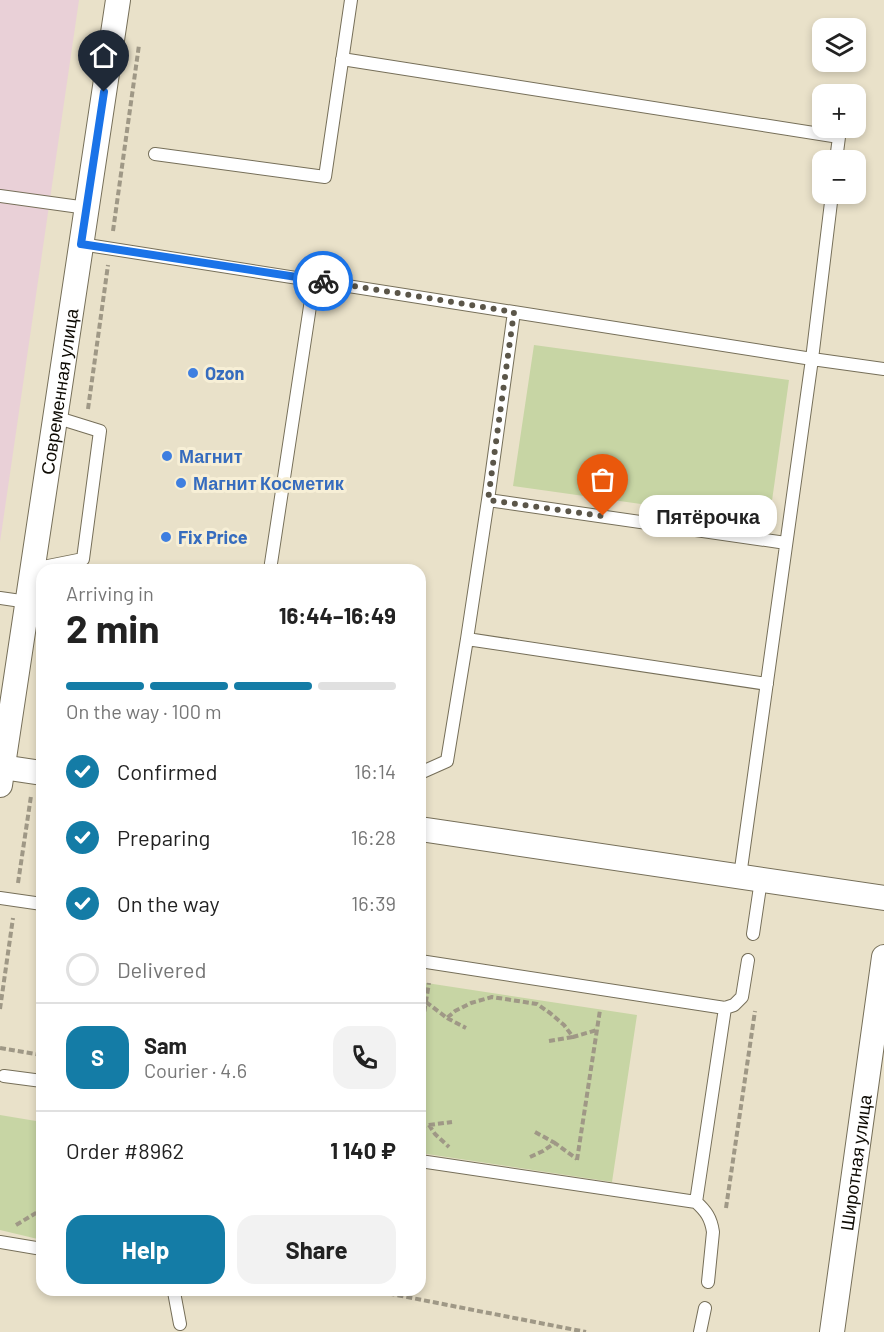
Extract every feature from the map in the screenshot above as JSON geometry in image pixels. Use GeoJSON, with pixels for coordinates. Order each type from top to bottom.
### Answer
{"type":"FeatureCollection","features":[{"type":"Feature","properties":{"kind":"street","name":"Современная улица"},"geometry":{"type":"LineString","coordinates":[[1,776],[118,0]]}},
{"type":"Feature","properties":{"kind":"street"},"geometry":{"type":"LineString","coordinates":[[1,776],[36,772]]}},
{"type":"Feature","properties":{"kind":"street"},"geometry":{"type":"LineString","coordinates":[[426,830],[884,898]]}},
{"type":"Feature","properties":{"kind":"street","name":"Широтная улица"},"geometry":{"type":"LineString","coordinates":[[832,1332],[884,957]]}},
{"type":"Feature","properties":{"kind":"lane"},"geometry":{"type":"LineString","coordinates":[[155,154],[325,177],[351,0]]}},
{"type":"Feature","properties":{"kind":"lane"},"geometry":{"type":"LineString","coordinates":[[342,59],[839,137],[837,150]]}},
{"type":"Feature","properties":{"kind":"lane"},"geometry":{"type":"LineString","coordinates":[[0,196],[87,208]]}},
{"type":"Feature","properties":{"kind":"lane"},"geometry":{"type":"LineString","coordinates":[[753,934],[750,878],[766,684],[812,359],[831,204]]}},
{"type":"Feature","properties":{"kind":"lane"},"geometry":{"type":"LineString","coordinates":[[81,244],[884,369]]}},
{"type":"Feature","properties":{"kind":"lane"},"geometry":{"type":"LineString","coordinates":[[271,564],[314,280]]}},
{"type":"Feature","properties":{"kind":"lane"},"geometry":{"type":"LineString","coordinates":[[426,770],[447,761],[488,500],[514,312]]}},
{"type":"Feature","properties":{"kind":"lane"},"geometry":{"type":"LineString","coordinates":[[55,417],[100,431],[83,559],[58,564]]}},
{"type":"Feature","properties":{"kind":"lane"},"geometry":{"type":"LineString","coordinates":[[488,500],[786,543]]}},
{"type":"Feature","properties":{"kind":"lane"},"geometry":{"type":"LineString","coordinates":[[0,598],[28,602]]}},
{"type":"Feature","properties":{"kind":"lane"},"geometry":{"type":"LineString","coordinates":[[467,639],[766,684]]}},
{"type":"Feature","properties":{"kind":"lane"},"geometry":{"type":"LineString","coordinates":[[0,898],[36,903]]}},
{"type":"Feature","properties":{"kind":"lane"},"geometry":{"type":"LineString","coordinates":[[426,962],[724,1008],[735,1005],[742,996],[748,960]]}},
{"type":"Feature","properties":{"kind":"lane"},"geometry":{"type":"LineString","coordinates":[[696,1202],[724,1008]]}},
{"type":"Feature","properties":{"kind":"lane"},"geometry":{"type":"LineString","coordinates":[[4,1076],[36,1080]]}},
{"type":"Feature","properties":{"kind":"lane"},"geometry":{"type":"LineString","coordinates":[[426,1162],[696,1202],[705,1210],[712,1225],[708,1282]]}},
{"type":"Feature","properties":{"kind":"lane"},"geometry":{"type":"LineString","coordinates":[[0,1242],[36,1248]]}},
{"type":"Feature","properties":{"kind":"lane"},"geometry":{"type":"LineString","coordinates":[[175,1296],[180,1324]]}},
{"type":"Feature","properties":{"kind":"lane"},"geometry":{"type":"LineString","coordinates":[[700,1332],[705,1308]]}},
{"type":"Feature","properties":{"kind":"path"},"geometry":{"type":"LineString","coordinates":[[85,426],[140,36]]}},
{"type":"Feature","properties":{"kind":"path"},"geometry":{"type":"LineString","coordinates":[[0,1009],[36,789]]}},
{"type":"Feature","properties":{"kind":"path"},"geometry":{"type":"LineString","coordinates":[[429,983],[426,1002],[447,1018],[466,1028]]}},
{"type":"Feature","properties":{"kind":"path"},"geometry":{"type":"LineString","coordinates":[[447,1018],[471,1003],[492,997],[537,1004],[564,1025],[573,1037]]}},
{"type":"Feature","properties":{"kind":"path"},"geometry":{"type":"LineString","coordinates":[[712,1225],[723,1226],[756,1002]]}},
{"type":"Feature","properties":{"kind":"path"},"geometry":{"type":"LineString","coordinates":[[574,1184],[600,1010]]}},
{"type":"Feature","properties":{"kind":"path"},"geometry":{"type":"LineString","coordinates":[[549,1041],[597,1030]]}},
{"type":"Feature","properties":{"kind":"path"},"geometry":{"type":"LineString","coordinates":[[0,1048],[36,1054]]}},
{"type":"Feature","properties":{"kind":"path"},"geometry":{"type":"LineString","coordinates":[[426,1126],[453,1122]]}},
{"type":"Feature","properties":{"kind":"path"},"geometry":{"type":"LineString","coordinates":[[429,1125],[435,1134],[457,1152]]}},
{"type":"Feature","properties":{"kind":"path"},"geometry":{"type":"LineString","coordinates":[[535,1132],[555,1143],[577,1160]]}},
{"type":"Feature","properties":{"kind":"path"},"geometry":{"type":"LineString","coordinates":[[526,1159],[555,1143]]}},
{"type":"Feature","properties":{"kind":"path"},"geometry":{"type":"LineString","coordinates":[[13,1227],[36,1214]]}},
{"type":"Feature","properties":{"kind":"path"},"geometry":{"type":"LineString","coordinates":[[402,1296],[586,1332]]}},
{"type":"Feature","properties":{"kind":"shaded area"},"geometry":{"type":"Polygon","coordinates":[[[0,0],[79,0],[0,542],[0,0]]]}},
{"type":"Feature","properties":{"kind":"green space"},"geometry":{"type":"Polygon","coordinates":[[[534,345],[789,380],[769,522],[513,486],[534,345]]]}},
{"type":"Feature","properties":{"kind":"green space"},"geometry":{"type":"Polygon","coordinates":[[[426,983],[637,1015],[612,1182],[426,1154],[426,983]]]}},
{"type":"Feature","properties":{"kind":"green space"},"geometry":{"type":"Polygon","coordinates":[[[0,1115],[36,1121],[36,1239],[0,1230],[0,1115]]]}},
{"type":"Feature","properties":{"kind":"way so far"},"geometry":{"type":"LineString","coordinates":[[323,281],[514,312],[488,500],[603,516]]}},
{"type":"Feature","properties":{"kind":"place","name":"Ozon"},"geometry":{"type":"Point","coordinates":[193,373]}},
{"type":"Feature","properties":{"kind":"place","name":"Магнит"},"geometry":{"type":"Point","coordinates":[167,456]}},
{"type":"Feature","properties":{"kind":"place","name":"Магнит Косметик"},"geometry":{"type":"Point","coordinates":[181,483]}},
{"type":"Feature","properties":{"kind":"place","name":"Пятёрочка"},"geometry":{"type":"Point","coordinates":[603,516]}},
{"type":"Feature","properties":{"kind":"place","name":"Fix Price"},"geometry":{"type":"Point","coordinates":[166,537]}},
{"type":"Feature","properties":{"kind":"route"},"geometry":{"type":"LineString","coordinates":[[104,92],[81,244],[323,281]]}}]}
